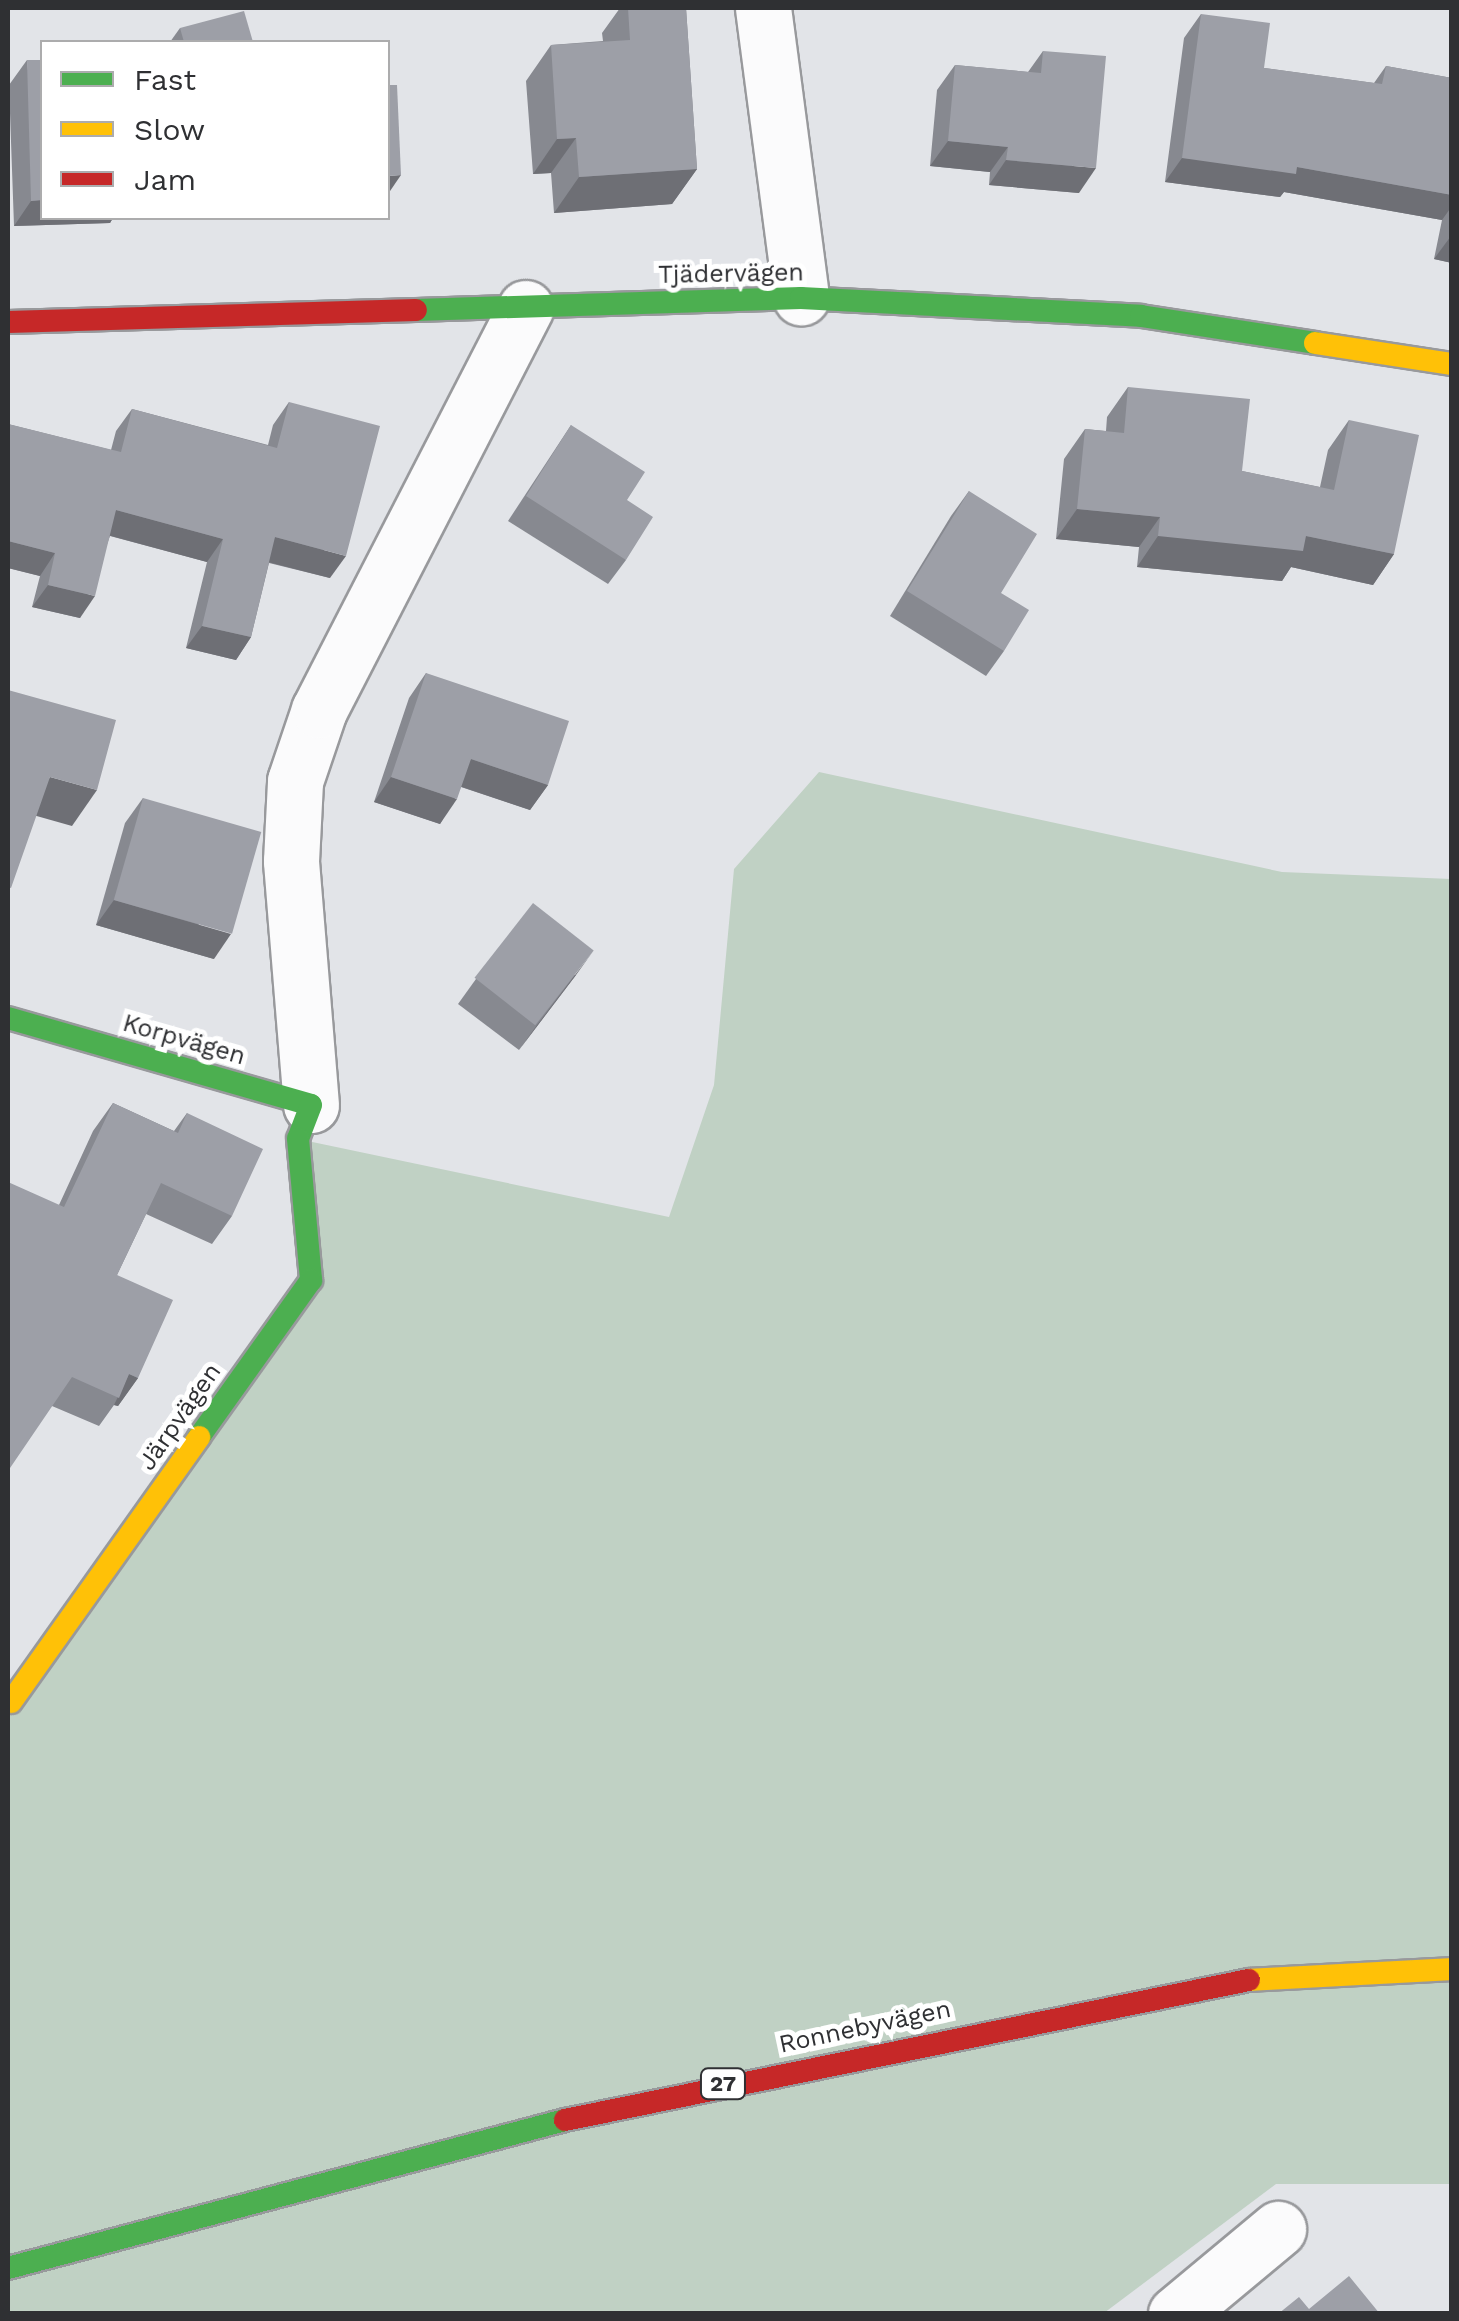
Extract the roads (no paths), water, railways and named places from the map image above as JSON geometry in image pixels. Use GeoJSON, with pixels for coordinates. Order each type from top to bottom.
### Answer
{"type":"FeatureCollection","features":[{"type":"Feature","properties":{"kind":"street"},"geometry":{"type":"LineString","coordinates":[[763,8],[801,298]]}},
{"type":"Feature","properties":{"kind":"street","name":"Tjädervägen"},"geometry":{"type":"LineString","coordinates":[[8,322],[801,298],[1141,316],[1452,364]]}},
{"type":"Feature","properties":{"kind":"street"},"geometry":{"type":"LineString","coordinates":[[304,1122],[291,861],[296,781],[320,710],[526,308]]}},
{"type":"Feature","properties":{"kind":"street","name":"Korpvägen"},"geometry":{"type":"LineString","coordinates":[[8,1018],[304,1122]]}},
{"type":"Feature","properties":{"kind":"street","name":"Järpvägen"},"geometry":{"type":"LineString","coordinates":[[10,1702],[311,1280],[304,1122]]}},
{"type":"Feature","properties":{"kind":"street","name":"Ronnebyvägen"},"geometry":{"type":"LineString","coordinates":[[8,2268],[614,2106],[1225,1981],[1452,1969]]}},
{"type":"Feature","properties":{"kind":"street"},"geometry":{"type":"LineString","coordinates":[[1176,2314],[1278,2230]]}}]}
